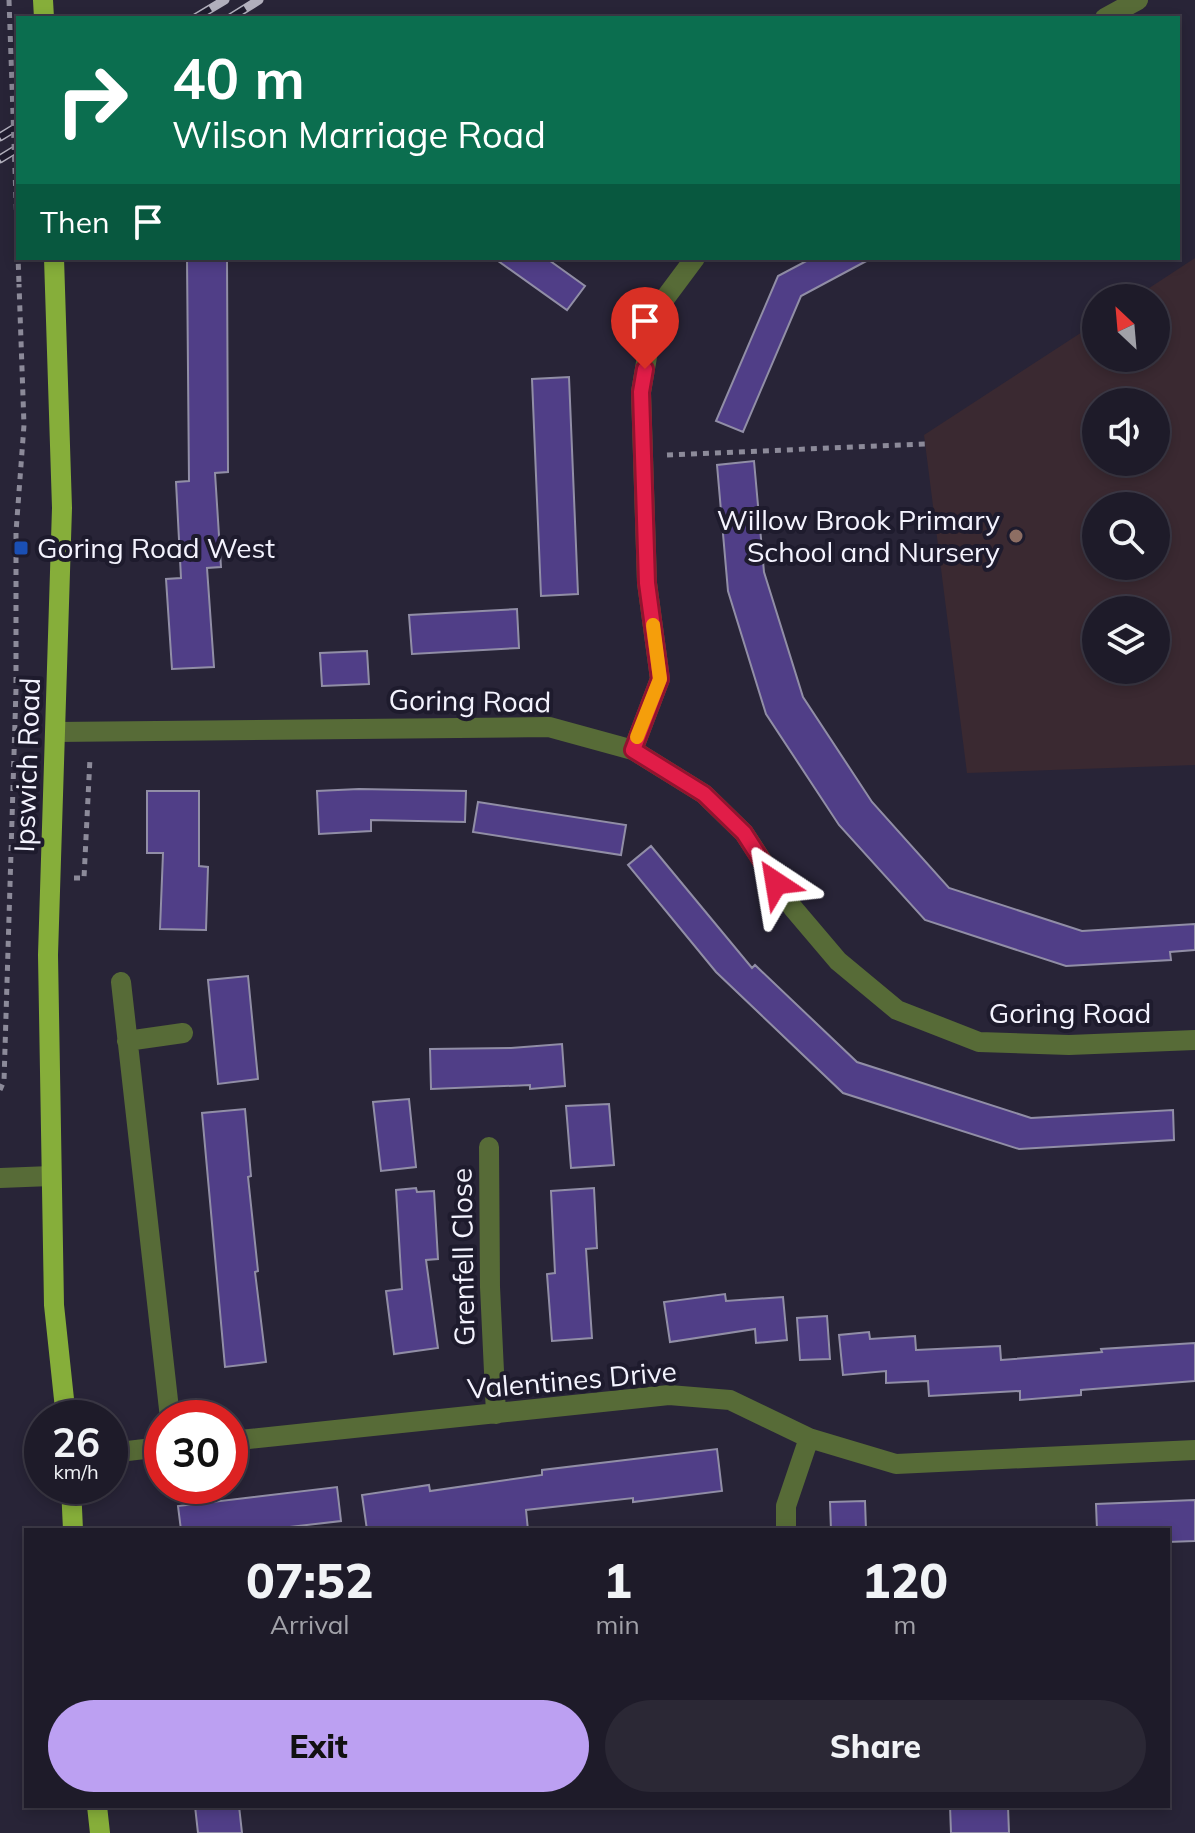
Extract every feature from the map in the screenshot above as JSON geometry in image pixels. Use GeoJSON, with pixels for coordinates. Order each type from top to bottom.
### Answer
{"type":"FeatureCollection","features":[{"type":"Feature","properties":{"kind":"main road","name":"Ipswich Road"},"geometry":{"type":"LineString","coordinates":[[54,260],[62,508],[48,955],[54,1305],[64,1400]]}},
{"type":"Feature","properties":{"kind":"main road"},"geometry":{"type":"LineString","coordinates":[[72,1504],[73,1528]]}},
{"type":"Feature","properties":{"kind":"main road"},"geometry":{"type":"LineString","coordinates":[[97,1808],[100,1833]]}},
{"type":"Feature","properties":{"kind":"street"},"geometry":{"type":"LineString","coordinates":[[1109,16],[1138,0]]}},
{"type":"Feature","properties":{"kind":"street"},"geometry":{"type":"LineString","coordinates":[[633,750],[660,679],[647,583],[641,392],[649,345],[663,301],[694,260]]}},
{"type":"Feature","properties":{"kind":"street","name":"Goring Road"},"geometry":{"type":"LineString","coordinates":[[56,732],[549,727],[633,750],[704,794],[744,833],[793,908],[838,961],[897,1010],[979,1042],[1069,1045],[1195,1040]]}},
{"type":"Feature","properties":{"kind":"street"},"geometry":{"type":"LineString","coordinates":[[121,982],[168,1400]]}},
{"type":"Feature","properties":{"kind":"street"},"geometry":{"type":"LineString","coordinates":[[127,1041],[183,1033]]}},
{"type":"Feature","properties":{"kind":"street","name":"Grenfell Close"},"geometry":{"type":"LineString","coordinates":[[489,1147],[490,1287],[496,1414]]}},
{"type":"Feature","properties":{"kind":"street"},"geometry":{"type":"LineString","coordinates":[[0,1178],[51,1176]]}},
{"type":"Feature","properties":{"kind":"street","name":"Valentines Drive"},"geometry":{"type":"LineString","coordinates":[[248,1439],[669,1395],[730,1400],[809,1438],[896,1464],[1195,1450]]}},
{"type":"Feature","properties":{"kind":"street"},"geometry":{"type":"LineString","coordinates":[[786,1528],[786,1506],[809,1438]]}},
{"type":"Feature","properties":{"kind":"path"},"geometry":{"type":"LineString","coordinates":[[9,0],[16,199]]}},
{"type":"Feature","properties":{"kind":"path"},"geometry":{"type":"LineString","coordinates":[[0,1090],[4,1081],[15,704],[16,532],[24,425],[18,260]]}},
{"type":"Feature","properties":{"kind":"path"},"geometry":{"type":"LineString","coordinates":[[642,456],[925,444]]}},
{"type":"Feature","properties":{"kind":"shaded area","name":"Willow Brook Primary School and Nursery"},"geometry":{"type":"Polygon","coordinates":[[[1195,258],[1195,765],[967,773],[924,435],[1082,332],[1082,372],[1170,372],[1170,284],[1155,284],[1195,258]]]}},
{"type":"Feature","properties":{"kind":"building"},"geometry":{"type":"Polygon","coordinates":[[[187,260],[227,260],[228,472],[215,473],[221,567],[207,568],[214,667],[172,669],[166,579],[181,578],[176,482],[189,481],[187,260]]]}},
{"type":"Feature","properties":{"kind":"building"},"geometry":{"type":"Polygon","coordinates":[[[497,260],[549,260],[585,286],[567,310],[497,260]]]}},
{"type":"Feature","properties":{"kind":"building"},"geometry":{"type":"Polygon","coordinates":[[[808,260],[868,260],[801,296],[743,432],[716,421],[778,276],[808,260]]]}},
{"type":"Feature","properties":{"kind":"building"},"geometry":{"type":"Polygon","coordinates":[[[569,377],[578,594],[541,596],[532,379],[569,377]]]}},
{"type":"Feature","properties":{"kind":"building"},"geometry":{"type":"Polygon","coordinates":[[[754,461],[764,572],[803,697],[872,802],[949,888],[1082,931],[1195,924],[1195,950],[1170,952],[1171,960],[1066,966],[925,920],[839,825],[766,714],[728,591],[717,465],[754,461]]]}},
{"type":"Feature","properties":{"kind":"building"},"geometry":{"type":"Polygon","coordinates":[[[517,609],[519,648],[412,654],[409,615],[517,609]]]}},
{"type":"Feature","properties":{"kind":"building"},"geometry":{"type":"Polygon","coordinates":[[[367,651],[369,684],[322,686],[320,653],[367,651]]]}},
{"type":"Feature","properties":{"kind":"building"},"geometry":{"type":"Polygon","coordinates":[[[147,791],[199,791],[199,866],[208,867],[206,930],[160,929],[163,853],[147,853],[147,791]]]}},
{"type":"Feature","properties":{"kind":"building"},"geometry":{"type":"Polygon","coordinates":[[[317,791],[466,791],[465,822],[371,820],[371,831],[319,834],[317,791]]]}},
{"type":"Feature","properties":{"kind":"building"},"geometry":{"type":"Polygon","coordinates":[[[478,802],[626,825],[621,855],[473,832],[478,802]]]}},
{"type":"Feature","properties":{"kind":"building"},"geometry":{"type":"Polygon","coordinates":[[[651,846],[752,968],[755,965],[857,1062],[1031,1118],[1173,1110],[1174,1140],[1019,1149],[843,1093],[716,972],[628,865],[651,846]]]}},
{"type":"Feature","properties":{"kind":"building"},"geometry":{"type":"Polygon","coordinates":[[[248,976],[258,1079],[218,1084],[208,980],[248,976]]]}},
{"type":"Feature","properties":{"kind":"building"},"geometry":{"type":"Polygon","coordinates":[[[562,1044],[565,1086],[431,1089],[430,1049],[562,1044]]]}},
{"type":"Feature","properties":{"kind":"building"},"geometry":{"type":"Polygon","coordinates":[[[409,1099],[416,1167],[381,1171],[373,1102],[409,1099]]]}},
{"type":"Feature","properties":{"kind":"building"},"geometry":{"type":"Polygon","coordinates":[[[609,1104],[614,1165],[571,1168],[566,1106],[609,1104]]]}},
{"type":"Feature","properties":{"kind":"building"},"geometry":{"type":"Polygon","coordinates":[[[245,1109],[251,1176],[248,1177],[258,1271],[255,1272],[266,1362],[225,1367],[202,1113],[245,1109]]]}},
{"type":"Feature","properties":{"kind":"building"},"geometry":{"type":"Polygon","coordinates":[[[416,1188],[417,1192],[434,1191],[438,1259],[426,1260],[438,1348],[394,1354],[386,1291],[402,1289],[396,1190],[416,1188]]]}},
{"type":"Feature","properties":{"kind":"building"},"geometry":{"type":"Polygon","coordinates":[[[594,1188],[597,1248],[586,1249],[592,1338],[552,1341],[547,1274],[555,1273],[551,1191],[594,1188]]]}},
{"type":"Feature","properties":{"kind":"building"},"geometry":{"type":"Polygon","coordinates":[[[725,1294],[726,1301],[783,1297],[787,1340],[756,1343],[755,1329],[670,1342],[664,1302],[725,1294]]]}},
{"type":"Feature","properties":{"kind":"building"},"geometry":{"type":"Polygon","coordinates":[[[827,1316],[830,1359],[800,1360],[797,1318],[827,1316]]]}},
{"type":"Feature","properties":{"kind":"building"},"geometry":{"type":"Polygon","coordinates":[[[869,1332],[870,1339],[915,1336],[916,1350],[1000,1346],[1001,1360],[1195,1343],[1195,1381],[1081,1390],[1081,1395],[1020,1400],[1020,1391],[929,1396],[928,1381],[886,1383],[886,1371],[843,1375],[839,1335],[869,1332]]]}},
{"type":"Feature","properties":{"kind":"building"},"geometry":{"type":"Polygon","coordinates":[[[717,1449],[722,1491],[526,1510],[528,1528],[367,1528],[362,1495],[429,1485],[430,1491],[542,1475],[542,1470],[717,1449]]]}},
{"type":"Feature","properties":{"kind":"building"},"geometry":{"type":"Polygon","coordinates":[[[337,1487],[341,1521],[281,1528],[181,1528],[178,1506],[248,1504],[248,1498],[337,1487]]]}},
{"type":"Feature","properties":{"kind":"building"},"geometry":{"type":"Polygon","coordinates":[[[1195,1500],[1195,1541],[1170,1542],[1170,1528],[1097,1528],[1096,1504],[1195,1500]]]}},
{"type":"Feature","properties":{"kind":"building"},"geometry":{"type":"Polygon","coordinates":[[[865,1501],[866,1528],[831,1528],[830,1502],[865,1501]]]}},
{"type":"Feature","properties":{"kind":"building"},"geometry":{"type":"Polygon","coordinates":[[[195,1808],[239,1808],[242,1833],[198,1833],[195,1808]]]}},
{"type":"Feature","properties":{"kind":"building"},"geometry":{"type":"Polygon","coordinates":[[[950,1808],[1008,1808],[1009,1833],[951,1833],[950,1808]]]}},
{"type":"Feature","properties":{"kind":"railway"},"geometry":{"type":"LineString","coordinates":[[198,16],[225,0]]}},
{"type":"Feature","properties":{"kind":"railway"},"geometry":{"type":"LineString","coordinates":[[233,16],[259,0]]}},
{"type":"Feature","properties":{"kind":"railway"},"geometry":{"type":"LineString","coordinates":[[0,137],[16,127]]}},
{"type":"Feature","properties":{"kind":"railway"},"geometry":{"type":"LineString","coordinates":[[0,159],[16,149]]}},
{"type":"Feature","properties":{"kind":"slow traffic"},"geometry":{"type":"LineString","coordinates":[[637,737],[660,679],[653,625]]}},
{"type":"Feature","properties":{"kind":"place","name":"Willow Brook Primary School and Nursery"},"geometry":{"type":"Point","coordinates":[1016,536]}},
{"type":"Feature","properties":{"kind":"place","name":"Goring Road West"},"geometry":{"type":"Point","coordinates":[21,548]}},
{"type":"Feature","properties":{"kind":"route"},"geometry":{"type":"LineString","coordinates":[[645,369],[641,392],[647,583],[660,679],[633,750],[704,794],[744,833],[776,883]]}}]}
